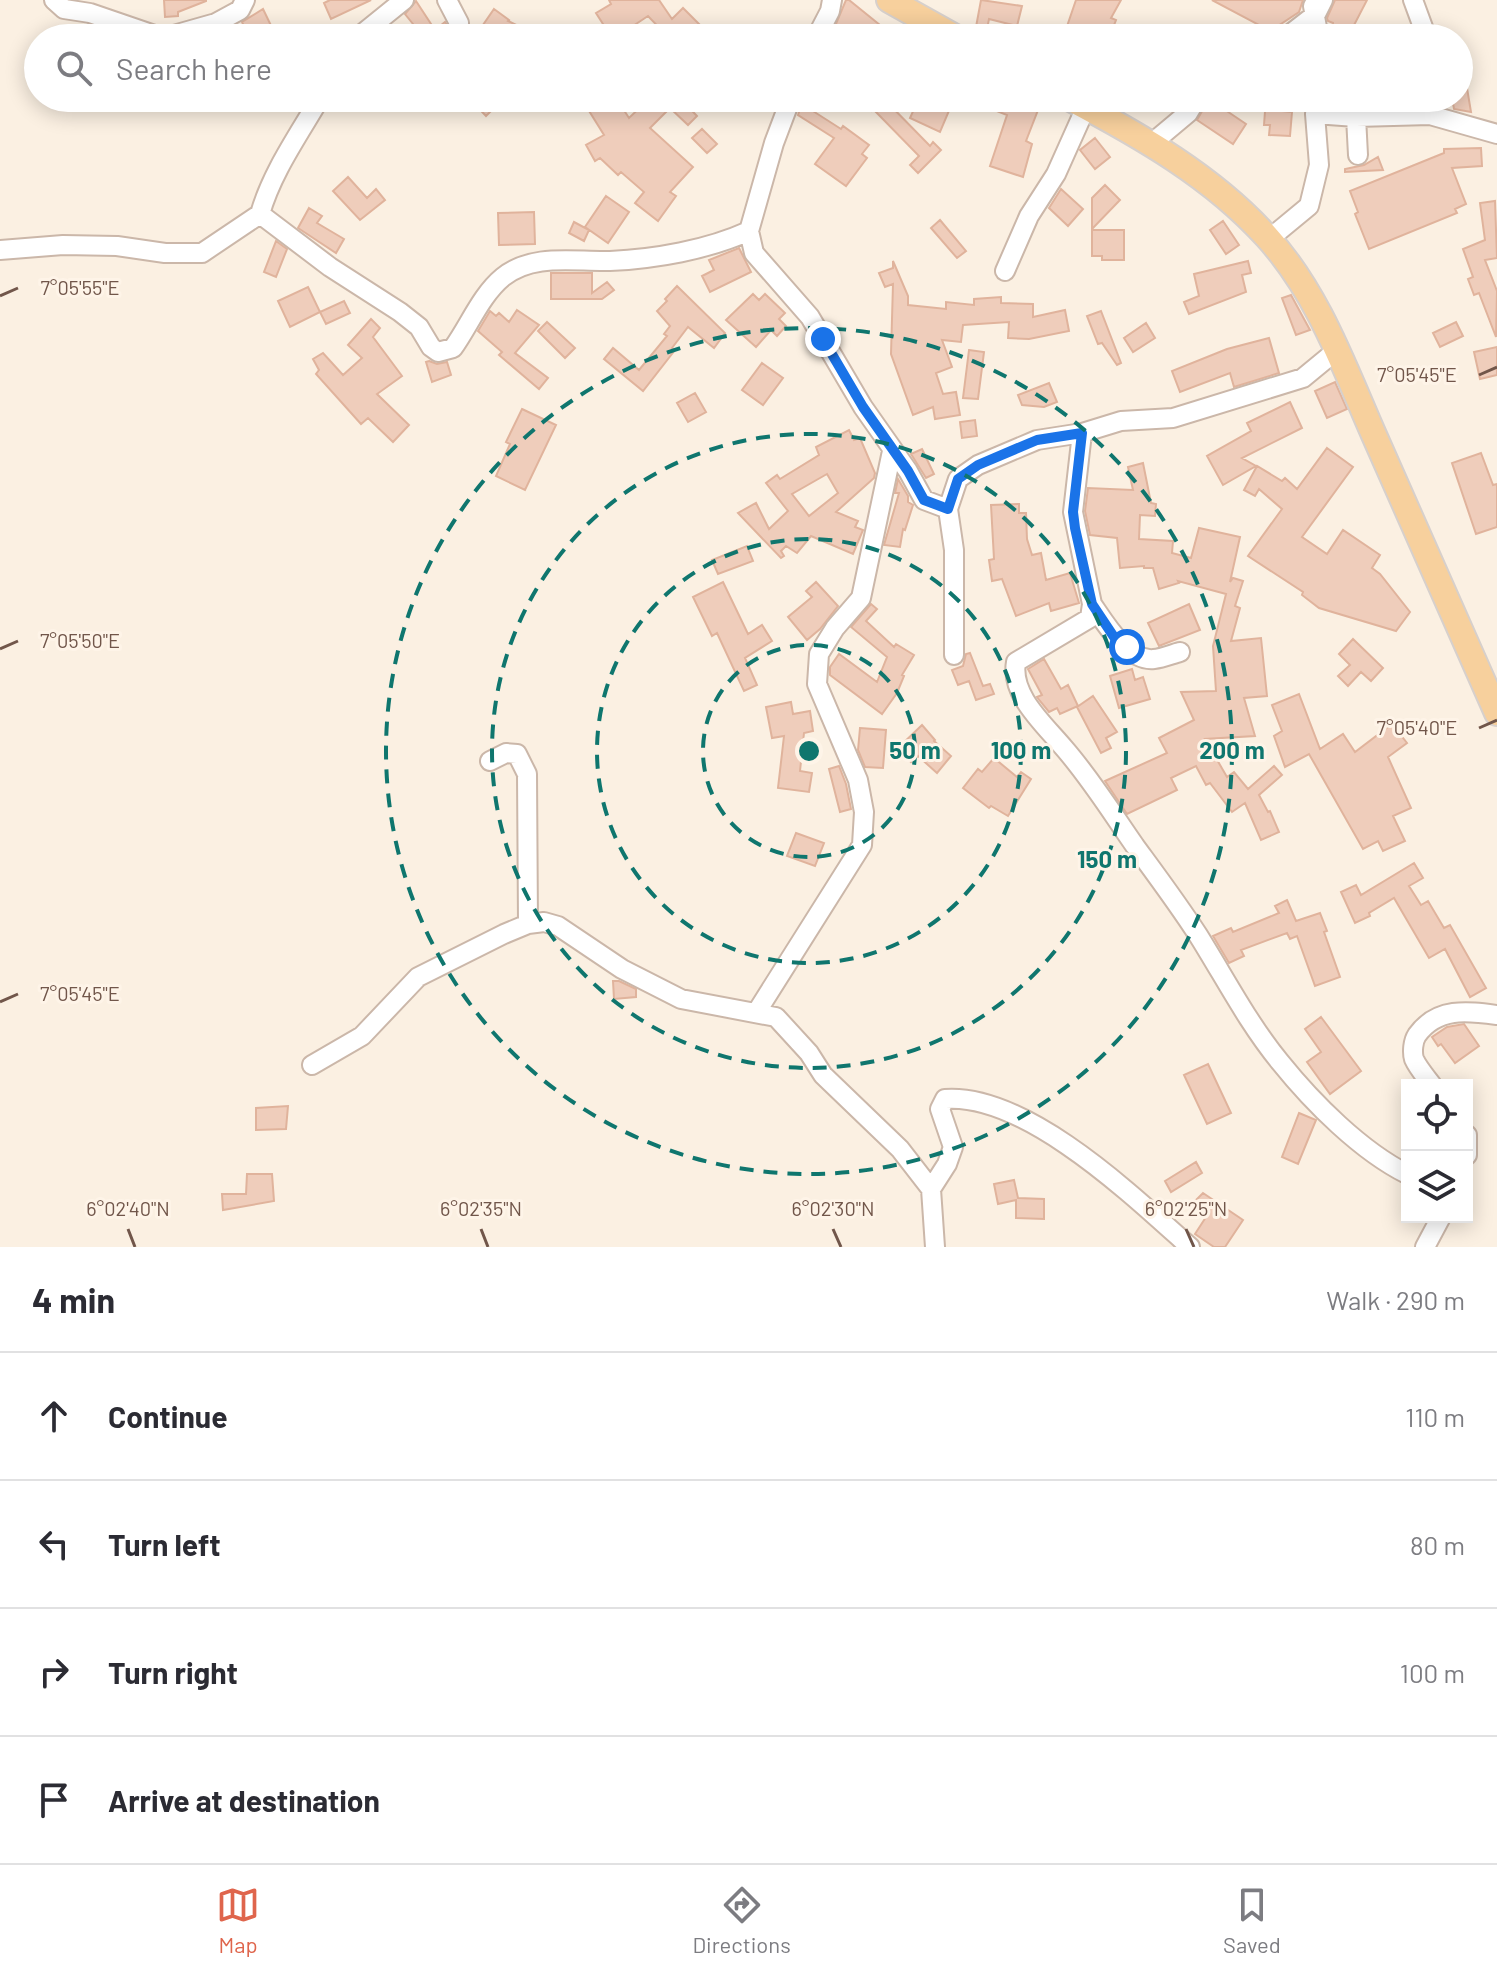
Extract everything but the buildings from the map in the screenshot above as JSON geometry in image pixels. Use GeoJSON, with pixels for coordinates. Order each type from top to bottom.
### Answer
{"type":"FeatureCollection","features":[{"type":"Feature","properties":{"kind":"main road"},"geometry":{"type":"LineString","coordinates":[[889,0],[932,24]]}},
{"type":"Feature","properties":{"kind":"main road"},"geometry":{"type":"LineString","coordinates":[[1094,112],[1186,166],[1240,208],[1269,239],[1304,287],[1337,350],[1496,708]]}},
{"type":"Feature","properties":{"kind":"street"},"geometry":{"type":"LineString","coordinates":[[54,0],[64,9],[90,13],[122,24]]}},
{"type":"Feature","properties":{"kind":"street"},"geometry":{"type":"LineString","coordinates":[[212,24],[240,10],[245,0]]}},
{"type":"Feature","properties":{"kind":"street"},"geometry":{"type":"LineString","coordinates":[[374,24],[404,0]]}},
{"type":"Feature","properties":{"kind":"street"},"geometry":{"type":"LineString","coordinates":[[447,0],[459,23]]}},
{"type":"Feature","properties":{"kind":"street"},"geometry":{"type":"LineString","coordinates":[[823,24],[832,0]]}},
{"type":"Feature","properties":{"kind":"street"},"geometry":{"type":"LineString","coordinates":[[1413,0],[1422,24]]}},
{"type":"Feature","properties":{"kind":"street"},"geometry":{"type":"LineString","coordinates":[[1298,24],[1316,5]]}},
{"type":"Feature","properties":{"kind":"street"},"geometry":{"type":"LineString","coordinates":[[0,250],[63,245],[202,253],[260,214],[266,193],[312,112]]}},
{"type":"Feature","properties":{"kind":"street"},"geometry":{"type":"LineString","coordinates":[[786,112],[749,231],[754,253],[810,317],[924,500],[948,509]]}},
{"type":"Feature","properties":{"kind":"street"},"geometry":{"type":"LineString","coordinates":[[1005,271],[1029,216],[1056,174],[1075,112]]}},
{"type":"Feature","properties":{"kind":"street"},"geometry":{"type":"LineString","coordinates":[[1151,144],[1189,112]]}},
{"type":"Feature","properties":{"kind":"street"},"geometry":{"type":"LineString","coordinates":[[1269,239],[1309,206],[1319,165],[1317,112]]}},
{"type":"Feature","properties":{"kind":"street"},"geometry":{"type":"LineString","coordinates":[[1338,112],[1356,117],[1383,112]]}},
{"type":"Feature","properties":{"kind":"street"},"geometry":{"type":"LineString","coordinates":[[1425,112],[1497,134]]}},
{"type":"Feature","properties":{"kind":"street"},"geometry":{"type":"LineString","coordinates":[[1356,117],[1358,155]]}},
{"type":"Feature","properties":{"kind":"street"},"geometry":{"type":"LineString","coordinates":[[260,214],[330,267],[400,312],[419,327],[431,347],[438,352],[453,348],[501,278],[525,263],[611,261],[656,255],[723,243],[749,231]]}},
{"type":"Feature","properties":{"kind":"street"},"geometry":{"type":"LineString","coordinates":[[954,655],[954,550],[948,509],[958,479],[978,465],[1037,440],[1082,433],[1121,421],[1173,418],[1303,378],[1337,350]]}},
{"type":"Feature","properties":{"kind":"street"},"geometry":{"type":"LineString","coordinates":[[1082,433],[1073,512],[1092,604],[1090,618],[1016,662],[1016,686],[1080,766],[1164,882],[1231,994],[1279,1061],[1311,1098],[1351,1134],[1401,1171]]}},
{"type":"Feature","properties":{"kind":"street"},"geometry":{"type":"LineString","coordinates":[[756,1013],[862,845],[864,812],[858,780],[817,684],[819,654],[835,628],[861,598],[892,451]]}},
{"type":"Feature","properties":{"kind":"street"},"geometry":{"type":"LineString","coordinates":[[1092,604],[1114,637],[1141,657],[1152,659],[1180,652]]}},
{"type":"Feature","properties":{"kind":"street"},"geometry":{"type":"LineString","coordinates":[[490,761],[506,753],[517,754],[527,774],[528,924]]}},
{"type":"Feature","properties":{"kind":"street"},"geometry":{"type":"LineString","coordinates":[[312,1065],[362,1036],[418,977],[528,924],[544,922],[558,926],[622,969],[681,999],[776,1017],[793,1034],[823,1075],[900,1149],[931,1189],[935,1247]]}},
{"type":"Feature","properties":{"kind":"street"},"geometry":{"type":"LineString","coordinates":[[1428,1079],[1413,1057],[1414,1039],[1426,1024],[1446,1013],[1468,1011],[1497,1015]]}},
{"type":"Feature","properties":{"kind":"street"},"geometry":{"type":"LineString","coordinates":[[931,1189],[947,1164],[953,1147],[940,1109],[945,1099],[959,1098],[1020,1117],[1077,1151],[1190,1247]]}},
{"type":"Feature","properties":{"kind":"street"},"geometry":{"type":"LineString","coordinates":[[1425,1247],[1438,1223]]}},
{"type":"Feature","properties":{"kind":"route"},"geometry":{"type":"LineString","coordinates":[[823,339],[924,500],[948,509],[958,479],[978,465],[1037,440],[1082,433],[1073,512],[1075,528],[1092,604],[1114,637],[1127,647]]}}]}
